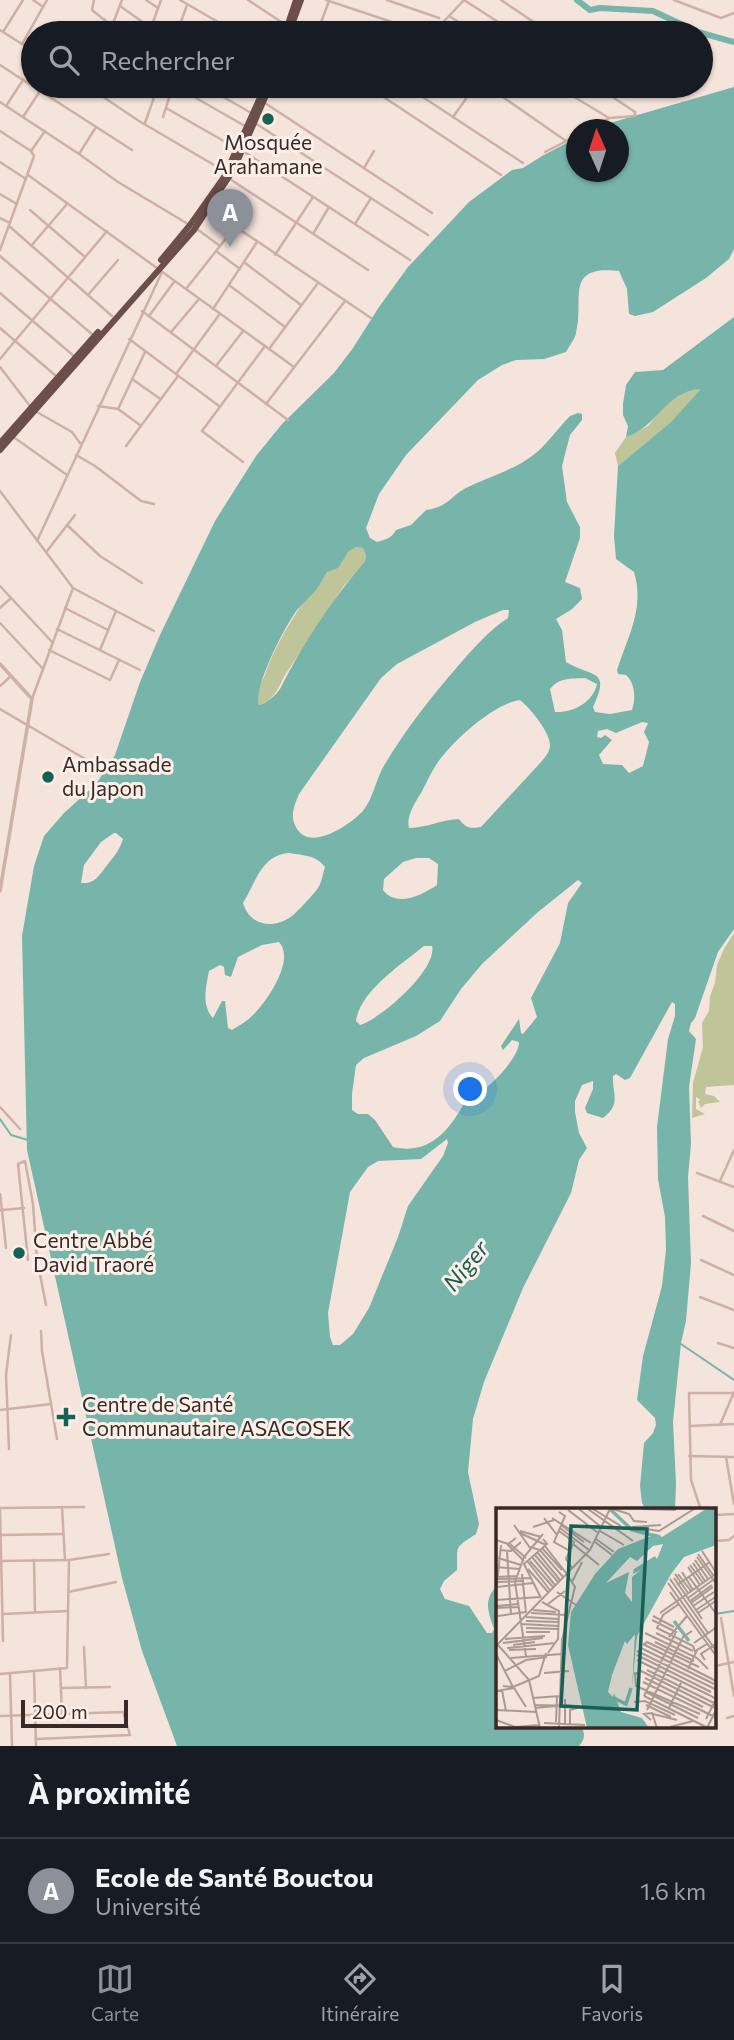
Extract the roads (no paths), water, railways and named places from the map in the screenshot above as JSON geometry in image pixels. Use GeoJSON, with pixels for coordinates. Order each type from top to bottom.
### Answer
{"type":"FeatureCollection","features":[{"type":"Feature","properties":{"kind":"highway"},"geometry":{"type":"LineString","coordinates":[[291,21],[299,0]]}},
{"type":"Feature","properties":{"kind":"highway"},"geometry":{"type":"LineString","coordinates":[[192,226],[208,208],[229,175],[263,98]]}},
{"type":"Feature","properties":{"kind":"highway"},"geometry":{"type":"LineString","coordinates":[[0,450],[58,378],[159,269],[229,175]]}},
{"type":"Feature","properties":{"kind":"highway"},"geometry":{"type":"LineString","coordinates":[[0,443],[33,410],[112,316],[159,269]]}},
{"type":"Feature","properties":{"kind":"street"},"geometry":{"type":"LineString","coordinates":[[21,43],[2,31],[23,0]]}},
{"type":"Feature","properties":{"kind":"street"},"geometry":{"type":"LineString","coordinates":[[33,0],[43,6]]}},
{"type":"Feature","properties":{"kind":"street"},"geometry":{"type":"LineString","coordinates":[[35,21],[47,0]]}},
{"type":"Feature","properties":{"kind":"street"},"geometry":{"type":"LineString","coordinates":[[94,0],[92,10],[106,21]]}},
{"type":"Feature","properties":{"kind":"street"},"geometry":{"type":"LineString","coordinates":[[114,21],[122,0]]}},
{"type":"Feature","properties":{"kind":"street"},"geometry":{"type":"LineString","coordinates":[[146,0],[158,8]]}},
{"type":"Feature","properties":{"kind":"street"},"geometry":{"type":"LineString","coordinates":[[153,21],[161,0]]}},
{"type":"Feature","properties":{"kind":"street"},"geometry":{"type":"LineString","coordinates":[[180,0],[215,21]]}},
{"type":"Feature","properties":{"kind":"street"},"geometry":{"type":"LineString","coordinates":[[182,21],[192,0]]}},
{"type":"Feature","properties":{"kind":"street"},"geometry":{"type":"LineString","coordinates":[[248,0],[274,21]]}},
{"type":"Feature","properties":{"kind":"street"},"geometry":{"type":"LineString","coordinates":[[321,21],[327,0],[389,21]]}},
{"type":"Feature","properties":{"kind":"street"},"geometry":{"type":"LineString","coordinates":[[387,0],[439,18]]}},
{"type":"Feature","properties":{"kind":"street"},"geometry":{"type":"LineString","coordinates":[[407,7],[410,0]]}},
{"type":"Feature","properties":{"kind":"street"},"geometry":{"type":"LineString","coordinates":[[444,21],[464,0],[496,21]]}},
{"type":"Feature","properties":{"kind":"street"},"geometry":{"type":"LineString","coordinates":[[501,0],[531,21]]}},
{"type":"Feature","properties":{"kind":"street"},"geometry":{"type":"LineString","coordinates":[[674,0],[720,18],[734,13]]}},
{"type":"Feature","properties":{"kind":"street"},"geometry":{"type":"LineString","coordinates":[[688,0],[688,5]]}},
{"type":"Feature","properties":{"kind":"street"},"geometry":{"type":"LineString","coordinates":[[120,6],[141,21]]}},
{"type":"Feature","properties":{"kind":"street"},"geometry":{"type":"LineString","coordinates":[[449,16],[457,21]]}},
{"type":"Feature","properties":{"kind":"street"},"geometry":{"type":"LineString","coordinates":[[0,65],[21,79]]}},
{"type":"Feature","properties":{"kind":"street"},"geometry":{"type":"LineString","coordinates":[[6,106],[21,83]]}},
{"type":"Feature","properties":{"kind":"street"},"geometry":{"type":"LineString","coordinates":[[23,117],[35,98]]}},
{"type":"Feature","properties":{"kind":"street"},"geometry":{"type":"LineString","coordinates":[[52,98],[132,150]]}},
{"type":"Feature","properties":{"kind":"street"},"geometry":{"type":"LineString","coordinates":[[104,98],[229,175],[368,270]]}},
{"type":"Feature","properties":{"kind":"street"},"geometry":{"type":"LineString","coordinates":[[145,123],[154,98]]}},
{"type":"Feature","properties":{"kind":"street"},"geometry":{"type":"LineString","coordinates":[[163,117],[170,98]]}},
{"type":"Feature","properties":{"kind":"street"},"geometry":{"type":"LineString","coordinates":[[201,98],[252,121]]}},
{"type":"Feature","properties":{"kind":"street"},"geometry":{"type":"LineString","coordinates":[[220,98],[428,235]]}},
{"type":"Feature","properties":{"kind":"street"},"geometry":{"type":"LineString","coordinates":[[385,98],[501,175]]}},
{"type":"Feature","properties":{"kind":"street"},"geometry":{"type":"LineString","coordinates":[[424,98],[523,163]]}},
{"type":"Feature","properties":{"kind":"street"},"geometry":{"type":"LineString","coordinates":[[453,117],[466,98]]}},
{"type":"Feature","properties":{"kind":"street"},"geometry":{"type":"LineString","coordinates":[[504,98],[566,141],[545,152]]}},
{"type":"Feature","properties":{"kind":"street"},"geometry":{"type":"LineString","coordinates":[[576,98],[609,118],[635,116],[636,113],[614,98]]}},
{"type":"Feature","properties":{"kind":"street"},"geometry":{"type":"LineString","coordinates":[[262,101],[432,213]]}},
{"type":"Feature","properties":{"kind":"street"},"geometry":{"type":"LineString","coordinates":[[0,102],[118,182],[220,246]]}},
{"type":"Feature","properties":{"kind":"street"},"geometry":{"type":"LineString","coordinates":[[166,108],[241,150],[410,260]]}},
{"type":"Feature","properties":{"kind":"street"},"geometry":{"type":"LineString","coordinates":[[79,154],[96,127]]}},
{"type":"Feature","properties":{"kind":"street"},"geometry":{"type":"LineString","coordinates":[[0,131],[32,151],[34,156],[0,249]]}},
{"type":"Feature","properties":{"kind":"street"},"geometry":{"type":"LineString","coordinates":[[32,151],[45,131]]}},
{"type":"Feature","properties":{"kind":"street"},"geometry":{"type":"LineString","coordinates":[[363,168],[374,151]]}},
{"type":"Feature","properties":{"kind":"street"},"geometry":{"type":"LineString","coordinates":[[0,162],[67,204],[294,367]]}},
{"type":"Feature","properties":{"kind":"street"},"geometry":{"type":"LineString","coordinates":[[0,194],[17,204]]}},
{"type":"Feature","properties":{"kind":"street"},"geometry":{"type":"LineString","coordinates":[[275,255],[313,197]]}},
{"type":"Feature","properties":{"kind":"street"},"geometry":{"type":"LineString","coordinates":[[355,224],[372,198]]}},
{"type":"Feature","properties":{"kind":"street"},"geometry":{"type":"LineString","coordinates":[[31,246],[67,204]]}},
{"type":"Feature","properties":{"kind":"street"},"geometry":{"type":"LineString","coordinates":[[313,234],[329,207]]}},
{"type":"Feature","properties":{"kind":"street"},"geometry":{"type":"LineString","coordinates":[[208,208],[371,318]]}},
{"type":"Feature","properties":{"kind":"street"},"geometry":{"type":"LineString","coordinates":[[30,210],[85,257]]}},
{"type":"Feature","properties":{"kind":"street"},"geometry":{"type":"LineString","coordinates":[[0,218],[112,316]]}},
{"type":"Feature","properties":{"kind":"street"},"geometry":{"type":"LineString","coordinates":[[186,289],[235,227]]}},
{"type":"Feature","properties":{"kind":"street"},"geometry":{"type":"LineString","coordinates":[[0,359],[107,232]]}},
{"type":"Feature","properties":{"kind":"street"},"geometry":{"type":"LineString","coordinates":[[214,309],[257,243]]}},
{"type":"Feature","properties":{"kind":"street"},"geometry":{"type":"LineString","coordinates":[[216,251],[240,269]]}},
{"type":"Feature","properties":{"kind":"street"},"geometry":{"type":"LineString","coordinates":[[0,256],[96,337]]}},
{"type":"Feature","properties":{"kind":"street"},"geometry":{"type":"LineString","coordinates":[[88,295],[118,260]]}},
{"type":"Feature","properties":{"kind":"street"},"geometry":{"type":"LineString","coordinates":[[244,263],[301,305]]}},
{"type":"Feature","properties":{"kind":"street"},"geometry":{"type":"LineString","coordinates":[[37,541],[159,269]]}},
{"type":"Feature","properties":{"kind":"street"},"geometry":{"type":"LineString","coordinates":[[149,316],[175,281]]}},
{"type":"Feature","properties":{"kind":"street"},"geometry":{"type":"LineString","coordinates":[[269,349],[318,283]]}},
{"type":"Feature","properties":{"kind":"street"},"geometry":{"type":"LineString","coordinates":[[229,285],[285,327]]}},
{"type":"Feature","properties":{"kind":"street"},"geometry":{"type":"LineString","coordinates":[[0,293],[76,358]]}},
{"type":"Feature","properties":{"kind":"street"},"geometry":{"type":"LineString","coordinates":[[170,332],[199,299]]}},
{"type":"Feature","properties":{"kind":"street"},"geometry":{"type":"LineString","coordinates":[[266,404],[345,301]]}},
{"type":"Feature","properties":{"kind":"street"},"geometry":{"type":"LineString","coordinates":[[142,312],[288,420]]}},
{"type":"Feature","properties":{"kind":"street"},"geometry":{"type":"LineString","coordinates":[[126,446],[220,314]]}},
{"type":"Feature","properties":{"kind":"street"},"geometry":{"type":"LineString","coordinates":[[0,328],[58,378]]}},
{"type":"Feature","properties":{"kind":"street"},"geometry":{"type":"LineString","coordinates":[[216,366],[243,331]]}},
{"type":"Feature","properties":{"kind":"street"},"geometry":{"type":"LineString","coordinates":[[129,339],[220,407]]}},
{"type":"Feature","properties":{"kind":"street"},"geometry":{"type":"LineString","coordinates":[[243,462],[202,431],[265,346]]}},
{"type":"Feature","properties":{"kind":"street"},"geometry":{"type":"LineString","coordinates":[[118,409],[145,352]]}},
{"type":"Feature","properties":{"kind":"street"},"geometry":{"type":"LineString","coordinates":[[0,367],[33,410],[72,432],[80,445]]}},
{"type":"Feature","properties":{"kind":"street"},"geometry":{"type":"LineString","coordinates":[[132,379],[159,398]]}},
{"type":"Feature","properties":{"kind":"street"},"geometry":{"type":"LineString","coordinates":[[98,406],[118,409],[140,425]]}},
{"type":"Feature","properties":{"kind":"street"},"geometry":{"type":"LineString","coordinates":[[12,436],[67,475]]}},
{"type":"Feature","properties":{"kind":"street"},"geometry":{"type":"LineString","coordinates":[[76,455],[141,501],[154,504]]}},
{"type":"Feature","properties":{"kind":"street"},"geometry":{"type":"LineString","coordinates":[[1,493],[73,588],[154,631]]}},
{"type":"Feature","properties":{"kind":"street"},"geometry":{"type":"LineString","coordinates":[[46,552],[75,516]]}},
{"type":"Feature","properties":{"kind":"street"},"geometry":{"type":"LineString","coordinates":[[67,525],[100,556],[142,583]]}},
{"type":"Feature","properties":{"kind":"street"},"geometry":{"type":"LineString","coordinates":[[0,586],[52,642]]}},
{"type":"Feature","properties":{"kind":"street"},"geometry":{"type":"LineString","coordinates":[[0,891],[2,863],[32,699],[73,588]]}},
{"type":"Feature","properties":{"kind":"street"},"geometry":{"type":"LineString","coordinates":[[0,608],[11,598]]}},
{"type":"Feature","properties":{"kind":"street"},"geometry":{"type":"LineString","coordinates":[[65,608],[108,630]]}},
{"type":"Feature","properties":{"kind":"street"},"geometry":{"type":"LineString","coordinates":[[100,651],[116,611]]}},
{"type":"Feature","properties":{"kind":"street"},"geometry":{"type":"LineString","coordinates":[[0,623],[43,669]]}},
{"type":"Feature","properties":{"kind":"street"},"geometry":{"type":"LineString","coordinates":[[57,629],[140,670]]}},
{"type":"Feature","properties":{"kind":"street"},"geometry":{"type":"LineString","coordinates":[[50,650],[110,680],[119,660]]}},
{"type":"Feature","properties":{"kind":"street"},"geometry":{"type":"LineString","coordinates":[[0,664],[32,699]]}},
{"type":"Feature","properties":{"kind":"street"},"geometry":{"type":"LineString","coordinates":[[0,686],[11,676]]}},
{"type":"Feature","properties":{"kind":"street"},"geometry":{"type":"LineString","coordinates":[[0,709],[88,760]]}},
{"type":"Feature","properties":{"kind":"street"},"geometry":{"type":"LineString","coordinates":[[0,1107],[20,1129]]}},
{"type":"Feature","properties":{"kind":"street"},"geometry":{"type":"LineString","coordinates":[[720,1181],[734,1150]]}},
{"type":"Feature","properties":{"kind":"street"},"geometry":{"type":"LineString","coordinates":[[28,1260],[18,1164],[27,1161],[37,1259],[46,1305]]}},
{"type":"Feature","properties":{"kind":"street"},"geometry":{"type":"LineString","coordinates":[[697,1173],[734,1187]]}},
{"type":"Feature","properties":{"kind":"street"},"geometry":{"type":"LineString","coordinates":[[0,1194],[6,1248]]}},
{"type":"Feature","properties":{"kind":"street"},"geometry":{"type":"LineString","coordinates":[[1,1210],[24,1208]]}},
{"type":"Feature","properties":{"kind":"street"},"geometry":{"type":"LineString","coordinates":[[703,1216],[734,1231]]}},
{"type":"Feature","properties":{"kind":"street"},"geometry":{"type":"LineString","coordinates":[[701,1260],[734,1275]]}},
{"type":"Feature","properties":{"kind":"street"},"geometry":{"type":"LineString","coordinates":[[700,1297],[734,1310]]}},
{"type":"Feature","properties":{"kind":"street"},"geometry":{"type":"LineString","coordinates":[[41,1331],[57,1439]]}},
{"type":"Feature","properties":{"kind":"street"},"geometry":{"type":"LineString","coordinates":[[9,1449],[6,1375],[11,1335]]}},
{"type":"Feature","properties":{"kind":"street"},"geometry":{"type":"LineString","coordinates":[[718,1343],[734,1348]]}},
{"type":"Feature","properties":{"kind":"street"},"geometry":{"type":"LineString","coordinates":[[690,1387],[689,1457],[693,1486],[700,1508]]}},
{"type":"Feature","properties":{"kind":"street"},"geometry":{"type":"LineString","coordinates":[[689,1393],[734,1392],[720,1425]]}},
{"type":"Feature","properties":{"kind":"street"},"geometry":{"type":"LineString","coordinates":[[0,1410],[51,1404]]}},
{"type":"Feature","properties":{"kind":"street"},"geometry":{"type":"LineString","coordinates":[[690,1426],[734,1424]]}},
{"type":"Feature","properties":{"kind":"street"},"geometry":{"type":"LineString","coordinates":[[689,1457],[734,1457]]}},
{"type":"Feature","properties":{"kind":"street"},"geometry":{"type":"LineString","coordinates":[[726,1457],[734,1504]]}},
{"type":"Feature","properties":{"kind":"street"},"geometry":{"type":"LineString","coordinates":[[0,1674],[67,1668],[68,1592],[62,1507]]}},
{"type":"Feature","properties":{"kind":"street"},"geometry":{"type":"LineString","coordinates":[[3,1641],[0,1508],[84,1507]]}},
{"type":"Feature","properties":{"kind":"street"},"geometry":{"type":"LineString","coordinates":[[716,1515],[734,1514]]}},
{"type":"Feature","properties":{"kind":"street"},"geometry":{"type":"LineString","coordinates":[[1,1535],[63,1534]]}},
{"type":"Feature","properties":{"kind":"street"},"geometry":{"type":"LineString","coordinates":[[716,1541],[729,1540],[734,1536]]}},
{"type":"Feature","properties":{"kind":"street"},"geometry":{"type":"LineString","coordinates":[[1,1561],[67,1560],[109,1554]]}},
{"type":"Feature","properties":{"kind":"street"},"geometry":{"type":"LineString","coordinates":[[34,1560],[35,1612]]}},
{"type":"Feature","properties":{"kind":"street"},"geometry":{"type":"LineString","coordinates":[[68,1592],[116,1582]]}},
{"type":"Feature","properties":{"kind":"street"},"geometry":{"type":"LineString","coordinates":[[3,1614],[68,1611]]}},
{"type":"Feature","properties":{"kind":"street"},"geometry":{"type":"LineString","coordinates":[[721,1618],[734,1696]]}},
{"type":"Feature","properties":{"kind":"street"},"geometry":{"type":"LineString","coordinates":[[84,1647],[86,1688]]}},
{"type":"Feature","properties":{"kind":"street"},"geometry":{"type":"LineString","coordinates":[[716,1666],[734,1662]]}},
{"type":"Feature","properties":{"kind":"street"},"geometry":{"type":"LineString","coordinates":[[60,1668],[62,1714]]}},
{"type":"Feature","properties":{"kind":"street"},"geometry":{"type":"LineString","coordinates":[[34,1671],[36,1746]]}},
{"type":"Feature","properties":{"kind":"street"},"geometry":{"type":"LineString","coordinates":[[10,1673],[12,1746]]}},
{"type":"Feature","properties":{"kind":"street"},"geometry":{"type":"LineString","coordinates":[[61,1688],[110,1687]]}},
{"type":"Feature","properties":{"kind":"street"},"geometry":{"type":"LineString","coordinates":[[0,1716],[123,1712],[130,1735],[36,1739]]}},
{"type":"Feature","properties":{"kind":"street"},"geometry":{"type":"LineString","coordinates":[[726,1718],[734,1716]]}},
{"type":"Feature","properties":{"kind":"water","name":"Niger"},"geometry":{"type":"Polygon","coordinates":[[[734,87],[734,249],[729,259],[706,278],[653,312],[635,316],[629,314],[627,289],[619,271],[590,273],[583,279],[580,287],[576,333],[566,352],[544,359],[516,360],[478,380],[406,455],[379,494],[366,528],[370,538],[377,542],[388,538],[396,530],[411,525],[426,510],[445,504],[462,490],[509,470],[532,456],[570,416],[582,414],[582,420],[570,435],[562,466],[567,502],[580,527],[580,538],[565,582],[580,588],[582,599],[556,619],[562,630],[566,662],[591,673],[599,680],[598,695],[593,707],[595,712],[610,714],[632,710],[633,686],[626,675],[618,674],[617,670],[634,622],[638,598],[634,572],[616,559],[614,536],[618,466],[671,422],[701,389],[679,396],[647,425],[626,437],[628,426],[623,415],[623,404],[626,385],[635,372],[663,370],[734,317],[734,929],[718,952],[689,1031],[696,1039],[689,1087],[691,1263],[673,1422],[675,1508],[645,1508],[642,1503],[640,1486],[644,1443],[656,1425],[655,1418],[637,1400],[643,1356],[662,1286],[666,1250],[665,1217],[658,1179],[657,1127],[668,1039],[675,1016],[675,1004],[672,1002],[630,1078],[625,1080],[616,1074],[613,1076],[615,1098],[609,1113],[603,1118],[587,1113],[585,1108],[593,1089],[593,1081],[582,1085],[575,1101],[579,1133],[587,1148],[579,1160],[571,1193],[523,1288],[484,1382],[473,1419],[468,1472],[479,1524],[476,1534],[458,1548],[457,1570],[444,1581],[440,1589],[445,1599],[469,1606],[487,1633],[492,1633],[494,1629],[488,1603],[491,1593],[496,1588],[496,1728],[582,1728],[584,1737],[581,1744],[177,1746],[142,1651],[122,1578],[27,1150],[22,936],[34,866],[44,836],[64,813],[96,784],[115,755],[140,682],[160,635],[215,521],[256,456],[282,424],[334,373],[408,267],[469,202],[512,170],[523,168],[566,143],[566,182],[629,182],[629,119],[624,119],[696,98],[713,98],[713,93],[734,87]],[[356,547],[348,552],[338,568],[327,572],[285,629],[265,671],[258,696],[259,705],[271,699],[280,689],[319,622],[365,561],[363,548],[356,547]],[[509,610],[475,622],[397,664],[381,678],[299,794],[293,817],[301,833],[309,837],[328,835],[362,812],[385,764],[410,726],[469,653],[508,618],[509,610]],[[575,678],[554,685],[550,689],[555,712],[581,706],[591,697],[597,684],[585,678],[575,678]],[[520,700],[486,716],[462,735],[443,756],[412,810],[409,828],[459,819],[468,827],[481,827],[545,757],[550,747],[547,734],[520,700]],[[642,722],[616,733],[607,729],[598,731],[597,737],[605,735],[612,740],[599,755],[603,764],[622,765],[629,773],[643,766],[649,742],[644,732],[648,723],[642,722]],[[114,833],[101,842],[84,865],[81,883],[97,878],[115,855],[123,839],[114,833]],[[279,855],[265,865],[243,903],[251,917],[263,923],[277,923],[292,916],[318,888],[325,867],[313,858],[303,855],[279,855]],[[429,858],[403,862],[384,879],[383,890],[389,895],[402,899],[410,898],[437,885],[438,864],[429,858]],[[578,880],[538,912],[482,964],[440,1021],[416,1036],[364,1058],[356,1065],[352,1110],[358,1114],[368,1114],[375,1120],[393,1147],[413,1148],[438,1138],[469,1097],[489,1085],[511,1061],[519,1042],[512,1040],[503,1050],[501,1046],[519,1019],[523,1034],[537,1017],[531,998],[560,943],[568,903],[582,883],[578,880]],[[279,942],[262,945],[238,957],[231,977],[225,975],[224,967],[220,965],[209,971],[205,996],[209,1013],[213,1018],[222,1001],[225,1001],[228,1028],[232,1030],[247,1021],[257,1010],[271,992],[282,970],[284,959],[279,942]],[[424,946],[373,989],[359,1010],[356,1021],[360,1025],[394,1003],[417,980],[431,956],[432,946],[424,946]],[[447,1139],[421,1159],[378,1161],[368,1167],[350,1192],[328,1313],[333,1345],[340,1345],[353,1334],[369,1308],[408,1206],[443,1156],[447,1139]]]}},
{"type":"Feature","properties":{"kind":"waterway"},"geometry":{"type":"LineString","coordinates":[[577,0],[590,10],[600,8],[653,11],[674,21]]}},
{"type":"Feature","properties":{"kind":"waterway"},"geometry":{"type":"LineString","coordinates":[[713,36],[734,42]]}},
{"type":"Feature","properties":{"kind":"waterway"},"geometry":{"type":"LineString","coordinates":[[0,1119],[11,1135],[28,1140]]}},
{"type":"Feature","properties":{"kind":"waterway"},"geometry":{"type":"LineString","coordinates":[[681,1344],[734,1380]]}},
{"type":"Feature","properties":{"kind":"waterway"},"geometry":{"type":"LineString","coordinates":[[716,1614],[734,1611]]}},
{"type":"Feature","properties":{"kind":"place","name":"Mosquée Arahamane"},"geometry":{"type":"Point","coordinates":[268,119]}},
{"type":"Feature","properties":{"kind":"place","name":"Ecole de Santé Bouctou"},"geometry":{"type":"Point","coordinates":[230,247]}},
{"type":"Feature","properties":{"kind":"place","name":"Ambassade du Japon"},"geometry":{"type":"Point","coordinates":[48,777]}},
{"type":"Feature","properties":{"kind":"place","name":"Centre Abbé David Traoré"},"geometry":{"type":"Point","coordinates":[19,1253]}},
{"type":"Feature","properties":{"kind":"place","name":"Centre de Santé Communautaire ASACOSEK"},"geometry":{"type":"Point","coordinates":[66,1417]}}]}
